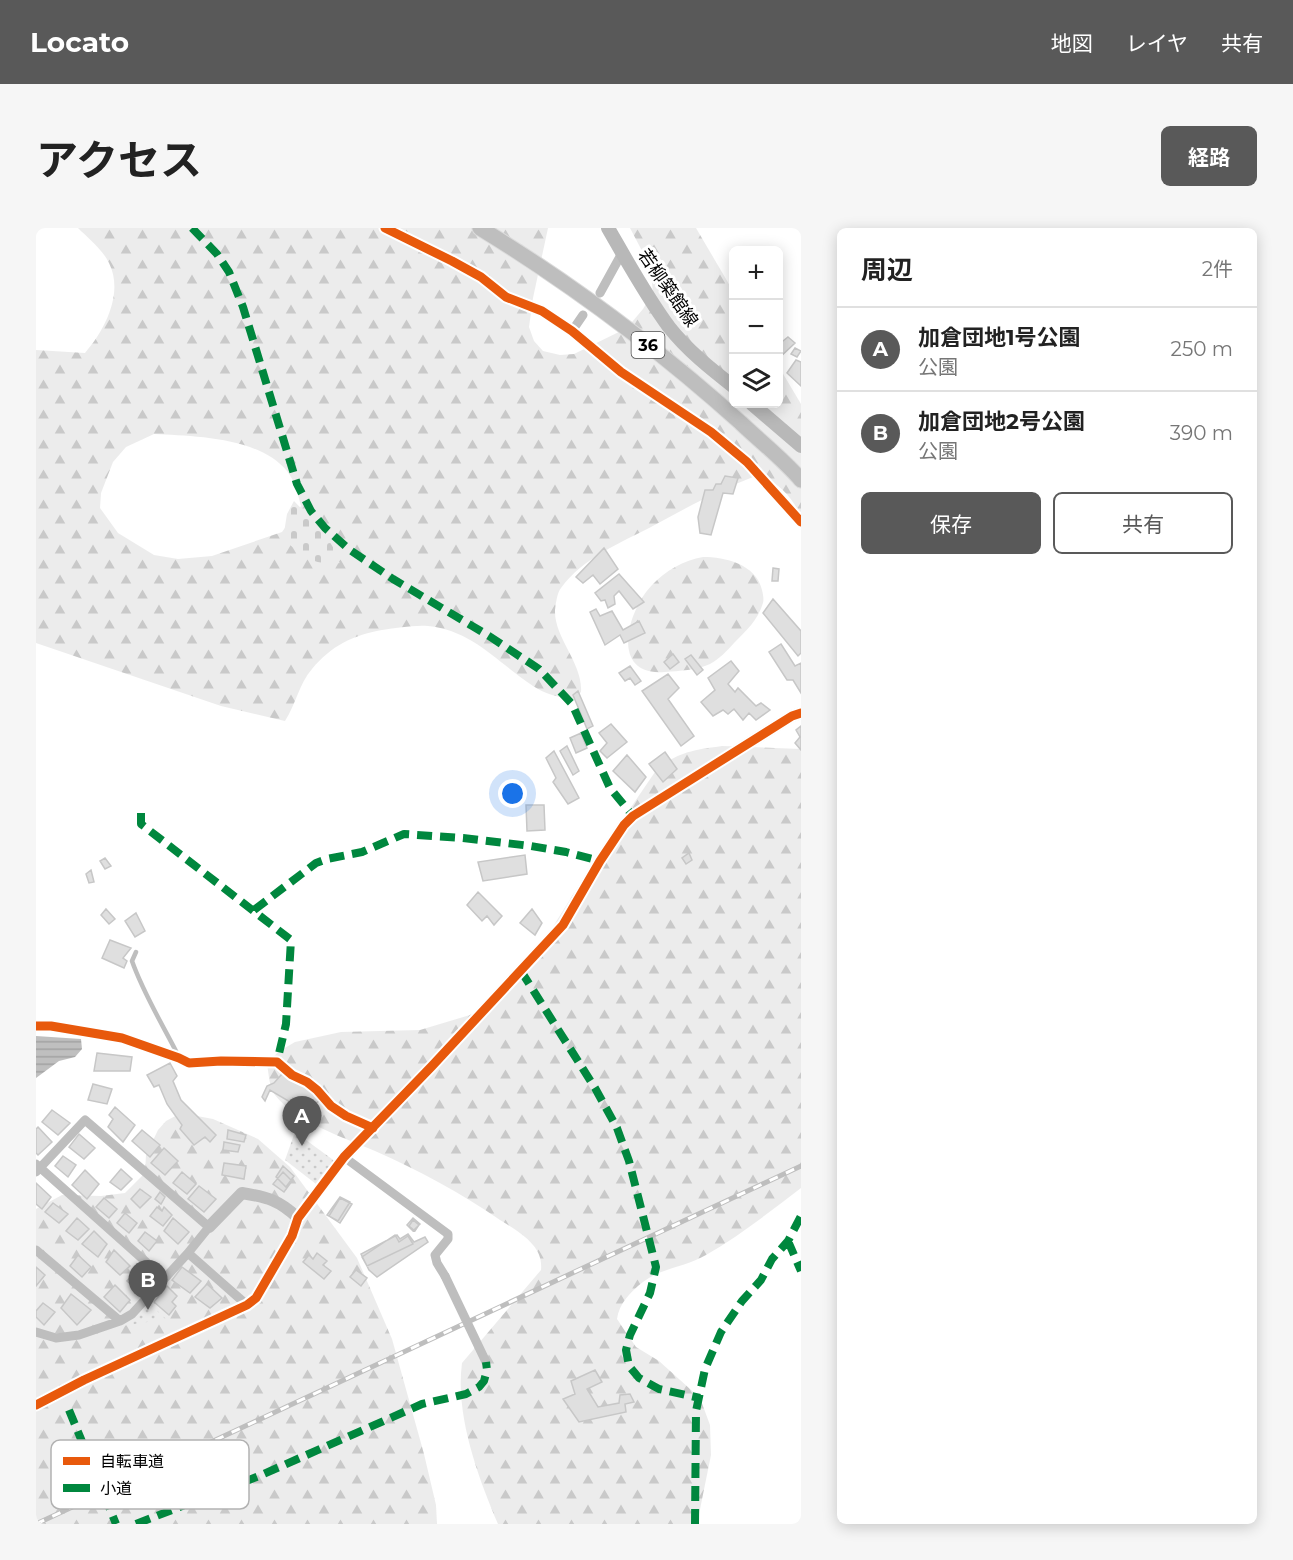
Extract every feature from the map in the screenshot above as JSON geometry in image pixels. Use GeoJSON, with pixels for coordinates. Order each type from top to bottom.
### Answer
{"type":"FeatureCollection","features":[{"type":"Feature","properties":{"kind":"main road","name":"36"},"geometry":{"type":"LineString","coordinates":[[480,228],[561,281],[644,341],[718,403],[801,480]]}},
{"type":"Feature","properties":{"kind":"main road","name":"若柳築館線"},"geometry":{"type":"LineString","coordinates":[[608,228],[645,292],[670,328],[700,359],[729,383]]}},
{"type":"Feature","properties":{"kind":"main road"},"geometry":{"type":"LineString","coordinates":[[757,408],[801,446]]}},
{"type":"Feature","properties":{"kind":"street"},"geometry":{"type":"LineString","coordinates":[[385,228],[481,277],[506,297],[542,311],[572,331],[621,372],[711,432],[747,462],[801,522]]}},
{"type":"Feature","properties":{"kind":"street"},"geometry":{"type":"LineString","coordinates":[[600,293],[622,253]]}},
{"type":"Feature","properties":{"kind":"street"},"geometry":{"type":"LineString","coordinates":[[572,331],[583,315]]}},
{"type":"Feature","properties":{"kind":"street"},"geometry":{"type":"LineString","coordinates":[[36,1405],[84,1380],[247,1305],[256,1298],[292,1236],[298,1218],[344,1157],[563,925],[624,825],[643,810],[792,716],[801,713]]}},
{"type":"Feature","properties":{"kind":"street"},"geometry":{"type":"LineString","coordinates":[[36,1026],[51,1026],[122,1038],[189,1063],[277,1062],[292,1075],[312,1086],[331,1106],[346,1116],[373,1128]]}},
{"type":"Feature","properties":{"kind":"street"},"geometry":{"type":"LineString","coordinates":[[164,1278],[37,1168],[85,1120],[209,1227]]}},
{"type":"Feature","properties":{"kind":"street"},"geometry":{"type":"LineString","coordinates":[[344,1157],[448,1234],[448,1239],[435,1255],[437,1263],[486,1362]]}},
{"type":"Feature","properties":{"kind":"street"},"geometry":{"type":"LineString","coordinates":[[36,1332],[57,1338],[79,1335],[120,1321],[132,1314],[242,1193],[267,1197],[285,1206],[298,1218]]}},
{"type":"Feature","properties":{"kind":"street"},"geometry":{"type":"LineString","coordinates":[[36,1250],[120,1321]]}},
{"type":"Feature","properties":{"kind":"street"},"geometry":{"type":"LineString","coordinates":[[188,1253],[247,1305]]}},
{"type":"Feature","properties":{"kind":"lane"},"geometry":{"type":"LineString","coordinates":[[136,952],[132,961],[142,989],[164,1025],[179,1058]]}},
{"type":"Feature","properties":{"kind":"green space"},"geometry":{"type":"Polygon","coordinates":[[[78,228],[548,228],[529,327],[534,341],[543,351],[560,355],[574,354],[627,328],[643,309],[653,292],[650,266],[630,228],[696,228],[729,284],[729,408],[783,408],[783,374],[801,404],[801,516],[784,491],[759,475],[731,486],[615,545],[580,568],[560,590],[555,610],[559,631],[578,671],[580,681],[581,692],[572,700],[538,689],[484,649],[458,634],[428,626],[371,632],[352,638],[335,648],[319,661],[308,675],[285,721],[221,706],[36,643],[36,350],[85,353],[99,333],[110,311],[114,286],[109,263],[78,228]],[[154,434],[126,447],[113,462],[101,493],[100,508],[118,533],[154,555],[178,559],[212,556],[282,532],[301,506],[294,483],[287,471],[260,451],[243,445],[206,438],[154,434]]]}},
{"type":"Feature","properties":{"kind":"green space"},"geometry":{"type":"Polygon","coordinates":[[[294,501],[327,537],[340,563],[316,561],[303,555],[283,539],[287,514],[294,501]]]}},
{"type":"Feature","properties":{"kind":"green space"},"geometry":{"type":"Polygon","coordinates":[[[703,557],[730,561],[753,574],[759,581],[763,593],[761,609],[747,630],[723,655],[710,664],[682,671],[647,671],[636,664],[630,654],[628,640],[630,625],[636,610],[643,596],[663,575],[682,563],[703,557]]]}},
{"type":"Feature","properties":{"kind":"green space"},"geometry":{"type":"Polygon","coordinates":[[[722,746],[801,749],[801,1188],[743,1232],[706,1255],[650,1277],[626,1299],[618,1314],[617,1319],[636,1347],[659,1361],[700,1398],[710,1425],[711,1455],[697,1524],[498,1524],[476,1466],[465,1424],[461,1383],[462,1363],[541,1270],[538,1253],[522,1234],[455,1191],[295,1113],[284,1105],[273,1092],[267,1064],[278,1052],[295,1042],[341,1032],[420,1030],[470,1015],[498,999],[534,957],[591,866],[657,769],[681,755],[722,746]]]}},
{"type":"Feature","properties":{"kind":"green space"},"geometry":{"type":"Polygon","coordinates":[[[181,1113],[213,1119],[258,1139],[290,1167],[357,1258],[392,1339],[424,1454],[436,1505],[437,1524],[36,1524],[36,1209],[62,1195],[101,1196],[125,1193],[145,1173],[146,1155],[158,1130],[166,1121],[181,1113]]]}},
{"type":"Feature","properties":{"kind":"green space"},"geometry":{"type":"Polygon","coordinates":[[[295,1132],[336,1162],[316,1184],[285,1160],[295,1132]]]}},
{"type":"Feature","properties":{"kind":"green space"},"geometry":{"type":"Polygon","coordinates":[[[148,1302],[166,1319],[122,1326],[148,1302]]]}},
{"type":"Feature","properties":{"kind":"shaded area"},"geometry":{"type":"Polygon","coordinates":[[[36,1036],[81,1039],[82,1049],[75,1057],[59,1061],[36,1078],[36,1036]]]}},
{"type":"Feature","properties":{"kind":"building"},"geometry":{"type":"Polygon","coordinates":[[[788,337],[795,343],[783,354],[783,354],[783,341],[788,337]]]}},
{"type":"Feature","properties":{"kind":"building"},"geometry":{"type":"Polygon","coordinates":[[[795,348],[801,351],[797,357],[791,354],[795,348]]]}},
{"type":"Feature","properties":{"kind":"building"},"geometry":{"type":"Polygon","coordinates":[[[796,360],[801,362],[801,386],[787,373],[796,360]]]}},
{"type":"Feature","properties":{"kind":"building"},"geometry":{"type":"Polygon","coordinates":[[[725,476],[738,478],[733,494],[723,493],[711,535],[700,533],[698,517],[705,490],[713,490],[716,484],[721,484],[725,476]]]}},
{"type":"Feature","properties":{"kind":"building"},"geometry":{"type":"Polygon","coordinates":[[[604,548],[618,569],[600,584],[593,575],[583,583],[576,577],[604,548]]]}},
{"type":"Feature","properties":{"kind":"building"},"geometry":{"type":"Polygon","coordinates":[[[773,568],[779,569],[778,581],[772,581],[773,568]]]}},
{"type":"Feature","properties":{"kind":"building"},"geometry":{"type":"Polygon","coordinates":[[[619,574],[644,602],[633,609],[619,591],[614,596],[615,604],[608,608],[605,600],[601,601],[595,593],[619,574]]]}},
{"type":"Feature","properties":{"kind":"building"},"geometry":{"type":"Polygon","coordinates":[[[773,599],[801,631],[801,653],[798,656],[763,613],[773,599]]]}},
{"type":"Feature","properties":{"kind":"building"},"geometry":{"type":"Polygon","coordinates":[[[596,609],[600,616],[612,611],[623,630],[639,621],[645,633],[624,643],[620,635],[605,645],[590,612],[596,609]]]}},
{"type":"Feature","properties":{"kind":"building"},"geometry":{"type":"Polygon","coordinates":[[[781,644],[795,666],[801,663],[801,693],[793,680],[787,680],[769,652],[781,644]]]}},
{"type":"Feature","properties":{"kind":"building"},"geometry":{"type":"Polygon","coordinates":[[[673,654],[679,662],[670,669],[664,662],[673,654]]]}},
{"type":"Feature","properties":{"kind":"building"},"geometry":{"type":"Polygon","coordinates":[[[691,655],[703,670],[697,675],[685,659],[691,655]]]}},
{"type":"Feature","properties":{"kind":"building"},"geometry":{"type":"Polygon","coordinates":[[[731,661],[739,671],[728,684],[735,692],[738,688],[756,706],[761,703],[770,710],[756,720],[749,713],[743,720],[734,709],[728,714],[723,710],[713,716],[701,702],[715,690],[708,678],[731,661]]]}},
{"type":"Feature","properties":{"kind":"building"},"geometry":{"type":"Polygon","coordinates":[[[630,666],[641,681],[635,685],[630,678],[625,681],[619,673],[630,666]]]}},
{"type":"Feature","properties":{"kind":"building"},"geometry":{"type":"Polygon","coordinates":[[[668,674],[679,688],[668,699],[694,736],[681,746],[642,691],[668,674]]]}},
{"type":"Feature","properties":{"kind":"building"},"geometry":{"type":"Polygon","coordinates":[[[578,691],[593,726],[587,729],[573,695],[578,691]]]}},
{"type":"Feature","properties":{"kind":"building"},"geometry":{"type":"Polygon","coordinates":[[[611,724],[627,742],[607,758],[600,751],[607,743],[599,733],[611,724]]]}},
{"type":"Feature","properties":{"kind":"building"},"geometry":{"type":"Polygon","coordinates":[[[801,726],[801,750],[795,743],[800,737],[796,730],[801,726]]]}},
{"type":"Feature","properties":{"kind":"building"},"geometry":{"type":"Polygon","coordinates":[[[581,733],[587,748],[576,753],[570,738],[581,733]]]}},
{"type":"Feature","properties":{"kind":"building"},"geometry":{"type":"Polygon","coordinates":[[[567,746],[579,771],[573,775],[560,751],[567,746]]]}},
{"type":"Feature","properties":{"kind":"building"},"geometry":{"type":"Polygon","coordinates":[[[554,751],[579,798],[568,804],[553,782],[556,778],[546,758],[554,751]]]}},
{"type":"Feature","properties":{"kind":"building"},"geometry":{"type":"Polygon","coordinates":[[[665,752],[677,769],[663,782],[649,764],[665,752]]]}},
{"type":"Feature","properties":{"kind":"building"},"geometry":{"type":"Polygon","coordinates":[[[627,755],[646,777],[635,792],[613,771],[627,755]]]}},
{"type":"Feature","properties":{"kind":"building"},"geometry":{"type":"Polygon","coordinates":[[[526,805],[544,805],[545,830],[527,831],[526,805]]]}},
{"type":"Feature","properties":{"kind":"building"},"geometry":{"type":"Polygon","coordinates":[[[689,853],[692,860],[686,864],[682,858],[689,853]]]}},
{"type":"Feature","properties":{"kind":"building"},"geometry":{"type":"Polygon","coordinates":[[[525,855],[527,874],[483,881],[478,862],[525,855]]]}},
{"type":"Feature","properties":{"kind":"building"},"geometry":{"type":"Polygon","coordinates":[[[105,858],[111,866],[105,869],[100,861],[105,858]]]}},
{"type":"Feature","properties":{"kind":"building"},"geometry":{"type":"Polygon","coordinates":[[[91,870],[94,882],[89,883],[86,874],[91,870]]]}},
{"type":"Feature","properties":{"kind":"building"},"geometry":{"type":"Polygon","coordinates":[[[478,892],[502,916],[494,925],[487,916],[482,921],[467,905],[478,892]]]}},
{"type":"Feature","properties":{"kind":"building"},"geometry":{"type":"Polygon","coordinates":[[[106,909],[115,919],[109,924],[101,915],[106,909]]]}},
{"type":"Feature","properties":{"kind":"building"},"geometry":{"type":"Polygon","coordinates":[[[532,909],[542,923],[535,935],[520,923],[532,909]]]}},
{"type":"Feature","properties":{"kind":"building"},"geometry":{"type":"Polygon","coordinates":[[[136,913],[145,931],[135,937],[125,921],[136,913]]]}},
{"type":"Feature","properties":{"kind":"building"},"geometry":{"type":"Polygon","coordinates":[[[110,940],[131,948],[123,958],[127,961],[124,968],[102,958],[110,940]]]}},
{"type":"Feature","properties":{"kind":"building"},"geometry":{"type":"Polygon","coordinates":[[[97,1053],[132,1057],[130,1071],[94,1071],[97,1053]]]}},
{"type":"Feature","properties":{"kind":"building"},"geometry":{"type":"Polygon","coordinates":[[[170,1063],[177,1076],[173,1081],[181,1100],[216,1135],[210,1142],[205,1137],[194,1145],[180,1129],[182,1125],[167,1104],[159,1085],[154,1087],[147,1075],[170,1063]]]}},
{"type":"Feature","properties":{"kind":"building"},"geometry":{"type":"Polygon","coordinates":[[[282,1074],[299,1082],[320,1100],[308,1110],[293,1098],[290,1102],[270,1090],[265,1101],[262,1097],[267,1086],[274,1083],[282,1074]]]}},
{"type":"Feature","properties":{"kind":"building"},"geometry":{"type":"Polygon","coordinates":[[[93,1084],[112,1089],[107,1104],[88,1100],[93,1084]]]}},
{"type":"Feature","properties":{"kind":"building"},"geometry":{"type":"Polygon","coordinates":[[[115,1107],[135,1125],[123,1142],[108,1127],[113,1119],[109,1115],[115,1107]]]}},
{"type":"Feature","properties":{"kind":"building"},"geometry":{"type":"Polygon","coordinates":[[[52,1110],[70,1123],[58,1135],[42,1122],[52,1110]]]}},
{"type":"Feature","properties":{"kind":"building"},"geometry":{"type":"Polygon","coordinates":[[[38,1127],[52,1142],[38,1155],[36,1153],[36,1129],[38,1127]]]}},
{"type":"Feature","properties":{"kind":"building"},"geometry":{"type":"Polygon","coordinates":[[[142,1130],[160,1145],[150,1157],[132,1141],[142,1130]]]}},
{"type":"Feature","properties":{"kind":"building"},"geometry":{"type":"Polygon","coordinates":[[[228,1130],[246,1135],[244,1142],[227,1139],[228,1130]]]}},
{"type":"Feature","properties":{"kind":"building"},"geometry":{"type":"Polygon","coordinates":[[[79,1134],[95,1148],[84,1159],[69,1147],[79,1134]]]}},
{"type":"Feature","properties":{"kind":"building"},"geometry":{"type":"Polygon","coordinates":[[[224,1142],[240,1145],[238,1152],[223,1150],[224,1142]]]}},
{"type":"Feature","properties":{"kind":"building"},"geometry":{"type":"Polygon","coordinates":[[[164,1148],[178,1161],[165,1175],[151,1163],[164,1148]]]}},
{"type":"Feature","properties":{"kind":"building"},"geometry":{"type":"Polygon","coordinates":[[[63,1156],[76,1165],[68,1177],[55,1166],[63,1156]]]}},
{"type":"Feature","properties":{"kind":"building"},"geometry":{"type":"Polygon","coordinates":[[[224,1163],[246,1166],[244,1179],[222,1175],[224,1163]]]}},
{"type":"Feature","properties":{"kind":"building"},"geometry":{"type":"Polygon","coordinates":[[[283,1166],[294,1176],[286,1187],[276,1177],[283,1166]]]}},
{"type":"Feature","properties":{"kind":"building"},"geometry":{"type":"Polygon","coordinates":[[[121,1169],[132,1179],[121,1190],[110,1182],[121,1169]]]}},
{"type":"Feature","properties":{"kind":"building"},"geometry":{"type":"Polygon","coordinates":[[[85,1170],[99,1184],[87,1199],[72,1185],[85,1170]]]}},
{"type":"Feature","properties":{"kind":"building"},"geometry":{"type":"Polygon","coordinates":[[[182,1172],[196,1184],[187,1194],[173,1183],[182,1172]]]}},
{"type":"Feature","properties":{"kind":"building"},"geometry":{"type":"Polygon","coordinates":[[[283,1172],[292,1181],[284,1192],[273,1184],[283,1172]]]}},
{"type":"Feature","properties":{"kind":"building"},"geometry":{"type":"Polygon","coordinates":[[[36,1183],[51,1197],[42,1209],[36,1204],[36,1183]]]}},
{"type":"Feature","properties":{"kind":"building"},"geometry":{"type":"Polygon","coordinates":[[[199,1186],[216,1199],[204,1212],[188,1199],[199,1186]]]}},
{"type":"Feature","properties":{"kind":"building"},"geometry":{"type":"Polygon","coordinates":[[[140,1189],[151,1197],[140,1208],[131,1199],[140,1189]]]}},
{"type":"Feature","properties":{"kind":"building"},"geometry":{"type":"Polygon","coordinates":[[[160,1192],[165,1197],[161,1204],[155,1199],[160,1192]]]}},
{"type":"Feature","properties":{"kind":"building"},"geometry":{"type":"Polygon","coordinates":[[[340,1197],[350,1202],[338,1221],[327,1215],[340,1197]]]}},
{"type":"Feature","properties":{"kind":"building"},"geometry":{"type":"Polygon","coordinates":[[[104,1198],[117,1209],[109,1218],[96,1207],[104,1198]]]}},
{"type":"Feature","properties":{"kind":"building"},"geometry":{"type":"Polygon","coordinates":[[[340,1198],[352,1204],[340,1223],[329,1216],[340,1198]]]}},
{"type":"Feature","properties":{"kind":"building"},"geometry":{"type":"Polygon","coordinates":[[[53,1203],[68,1214],[59,1223],[45,1212],[53,1203]]]}},
{"type":"Feature","properties":{"kind":"building"},"geometry":{"type":"Polygon","coordinates":[[[157,1207],[162,1211],[164,1207],[172,1215],[163,1226],[150,1216],[157,1207]]]}},
{"type":"Feature","properties":{"kind":"building"},"geometry":{"type":"Polygon","coordinates":[[[125,1213],[137,1223],[129,1233],[117,1223],[125,1213]]]}},
{"type":"Feature","properties":{"kind":"building"},"geometry":{"type":"Polygon","coordinates":[[[77,1218],[89,1229],[78,1240],[66,1231],[77,1218]]]}},
{"type":"Feature","properties":{"kind":"building"},"geometry":{"type":"Polygon","coordinates":[[[173,1218],[189,1232],[178,1244],[164,1231],[173,1218]]]}},
{"type":"Feature","properties":{"kind":"building"},"geometry":{"type":"Polygon","coordinates":[[[413,1218],[420,1224],[413,1231],[407,1225],[413,1218]]]}},
{"type":"Feature","properties":{"kind":"building"},"geometry":{"type":"Polygon","coordinates":[[[413,1220],[419,1225],[415,1231],[409,1226],[413,1220]]]}},
{"type":"Feature","properties":{"kind":"building"},"geometry":{"type":"Polygon","coordinates":[[[94,1231],[107,1244],[98,1257],[82,1244],[94,1231]]]}},
{"type":"Feature","properties":{"kind":"building"},"geometry":{"type":"Polygon","coordinates":[[[145,1232],[157,1241],[149,1251],[138,1241],[145,1232]]]}},
{"type":"Feature","properties":{"kind":"building"},"geometry":{"type":"Polygon","coordinates":[[[408,1234],[414,1242],[425,1237],[428,1242],[377,1277],[369,1270],[361,1254],[397,1235],[400,1239],[408,1234]]]}},
{"type":"Feature","properties":{"kind":"building"},"geometry":{"type":"Polygon","coordinates":[[[395,1235],[399,1242],[408,1236],[413,1244],[367,1266],[362,1257],[395,1235]]]}},
{"type":"Feature","properties":{"kind":"building"},"geometry":{"type":"Polygon","coordinates":[[[114,1250],[130,1266],[120,1275],[106,1262],[114,1250]]]}},
{"type":"Feature","properties":{"kind":"building"},"geometry":{"type":"Polygon","coordinates":[[[317,1253],[327,1261],[323,1265],[331,1271],[324,1279],[303,1262],[309,1255],[313,1259],[317,1253]]]}},
{"type":"Feature","properties":{"kind":"building"},"geometry":{"type":"Polygon","coordinates":[[[78,1255],[91,1267],[82,1277],[70,1266],[78,1255]]]}},
{"type":"Feature","properties":{"kind":"building"},"geometry":{"type":"Polygon","coordinates":[[[36,1267],[45,1275],[36,1286],[36,1267]]]}},
{"type":"Feature","properties":{"kind":"building"},"geometry":{"type":"Polygon","coordinates":[[[182,1267],[201,1281],[190,1293],[172,1280],[182,1267]]]}},
{"type":"Feature","properties":{"kind":"building"},"geometry":{"type":"Polygon","coordinates":[[[136,1270],[149,1282],[140,1293],[127,1281],[136,1270]]]}},
{"type":"Feature","properties":{"kind":"building"},"geometry":{"type":"Polygon","coordinates":[[[356,1270],[367,1278],[361,1286],[350,1277],[356,1270]]]}},
{"type":"Feature","properties":{"kind":"building"},"geometry":{"type":"Polygon","coordinates":[[[207,1284],[222,1298],[210,1308],[195,1297],[207,1284]]]}},
{"type":"Feature","properties":{"kind":"building"},"geometry":{"type":"Polygon","coordinates":[[[115,1285],[130,1300],[120,1312],[104,1297],[115,1285]]]}},
{"type":"Feature","properties":{"kind":"building"},"geometry":{"type":"Polygon","coordinates":[[[167,1286],[177,1296],[172,1302],[176,1306],[169,1315],[154,1302],[167,1286]]]}},
{"type":"Feature","properties":{"kind":"building"},"geometry":{"type":"Polygon","coordinates":[[[71,1294],[91,1310],[77,1325],[61,1308],[71,1294]]]}},
{"type":"Feature","properties":{"kind":"building"},"geometry":{"type":"Polygon","coordinates":[[[43,1303],[55,1312],[44,1325],[36,1317],[36,1311],[43,1303]]]}},
{"type":"Feature","properties":{"kind":"building"},"geometry":{"type":"Polygon","coordinates":[[[595,1370],[602,1382],[587,1389],[598,1407],[619,1403],[620,1395],[630,1394],[634,1402],[625,1404],[626,1412],[579,1422],[563,1399],[575,1394],[571,1381],[595,1370]]]}},
{"type":"Feature","properties":{"kind":"railway"},"geometry":{"type":"LineString","coordinates":[[215,1440],[801,1166]]}},
{"type":"Feature","properties":{"kind":"railway"},"geometry":{"type":"LineString","coordinates":[[36,1524],[68,1509]]}},
{"type":"Feature","properties":{"kind":"marked path"},"geometry":{"type":"LineString","coordinates":[[192,228],[217,254],[229,272],[243,307],[297,484],[311,511],[325,528],[350,550],[539,669],[572,704],[610,788],[633,816]]}},
{"type":"Feature","properties":{"kind":"marked path"},"geometry":{"type":"LineString","coordinates":[[141,813],[141,824],[291,940],[286,1024],[277,1062]]}},
{"type":"Feature","properties":{"kind":"marked path"},"geometry":{"type":"LineString","coordinates":[[254,910],[316,863],[362,852],[404,834],[531,846],[600,861]]}},
{"type":"Feature","properties":{"kind":"marked path"},"geometry":{"type":"LineString","coordinates":[[521,971],[595,1088],[617,1128],[629,1161],[656,1267],[650,1293],[630,1335],[626,1350],[629,1366],[639,1378],[659,1389],[700,1398]]}},
{"type":"Feature","properties":{"kind":"marked path"},"geometry":{"type":"LineString","coordinates":[[695,1524],[696,1411],[705,1369],[721,1332],[742,1301],[761,1280],[772,1259],[788,1241],[801,1216]]}},
{"type":"Feature","properties":{"kind":"marked path"},"geometry":{"type":"LineString","coordinates":[[788,1241],[801,1271]]}},
{"type":"Feature","properties":{"kind":"marked path"},"geometry":{"type":"LineString","coordinates":[[249,1480],[422,1404],[466,1394],[479,1387],[484,1381],[487,1370],[486,1362]]}},
{"type":"Feature","properties":{"kind":"marked path"},"geometry":{"type":"LineString","coordinates":[[69,1410],[81,1440]]}},
{"type":"Feature","properties":{"kind":"marked path"},"geometry":{"type":"LineString","coordinates":[[110,1509],[116,1524]]}},
{"type":"Feature","properties":{"kind":"marked path"},"geometry":{"type":"LineString","coordinates":[[136,1524],[174,1509]]}},
{"type":"Feature","properties":{"kind":"cycle path"},"geometry":{"type":"LineString","coordinates":[[385,228],[452,261],[481,277],[506,297],[542,311],[572,331],[621,372],[711,432],[747,462],[801,522]]}},
{"type":"Feature","properties":{"kind":"cycle path"},"geometry":{"type":"LineString","coordinates":[[36,1405],[84,1380],[247,1305],[256,1298],[292,1236],[298,1218],[344,1157],[563,925],[624,825],[633,816],[792,716],[801,713]]}},
{"type":"Feature","properties":{"kind":"cycle path"},"geometry":{"type":"LineString","coordinates":[[36,1026],[51,1026],[122,1038],[189,1063],[277,1062],[292,1075],[317,1090],[331,1106],[346,1116],[373,1128]]}},
{"type":"Feature","properties":{"kind":"place","name":"加倉団地1号公園"},"geometry":{"type":"Point","coordinates":[302,1146]}},
{"type":"Feature","properties":{"kind":"place","name":"加倉団地2号公園"},"geometry":{"type":"Point","coordinates":[148,1310]}}]}
